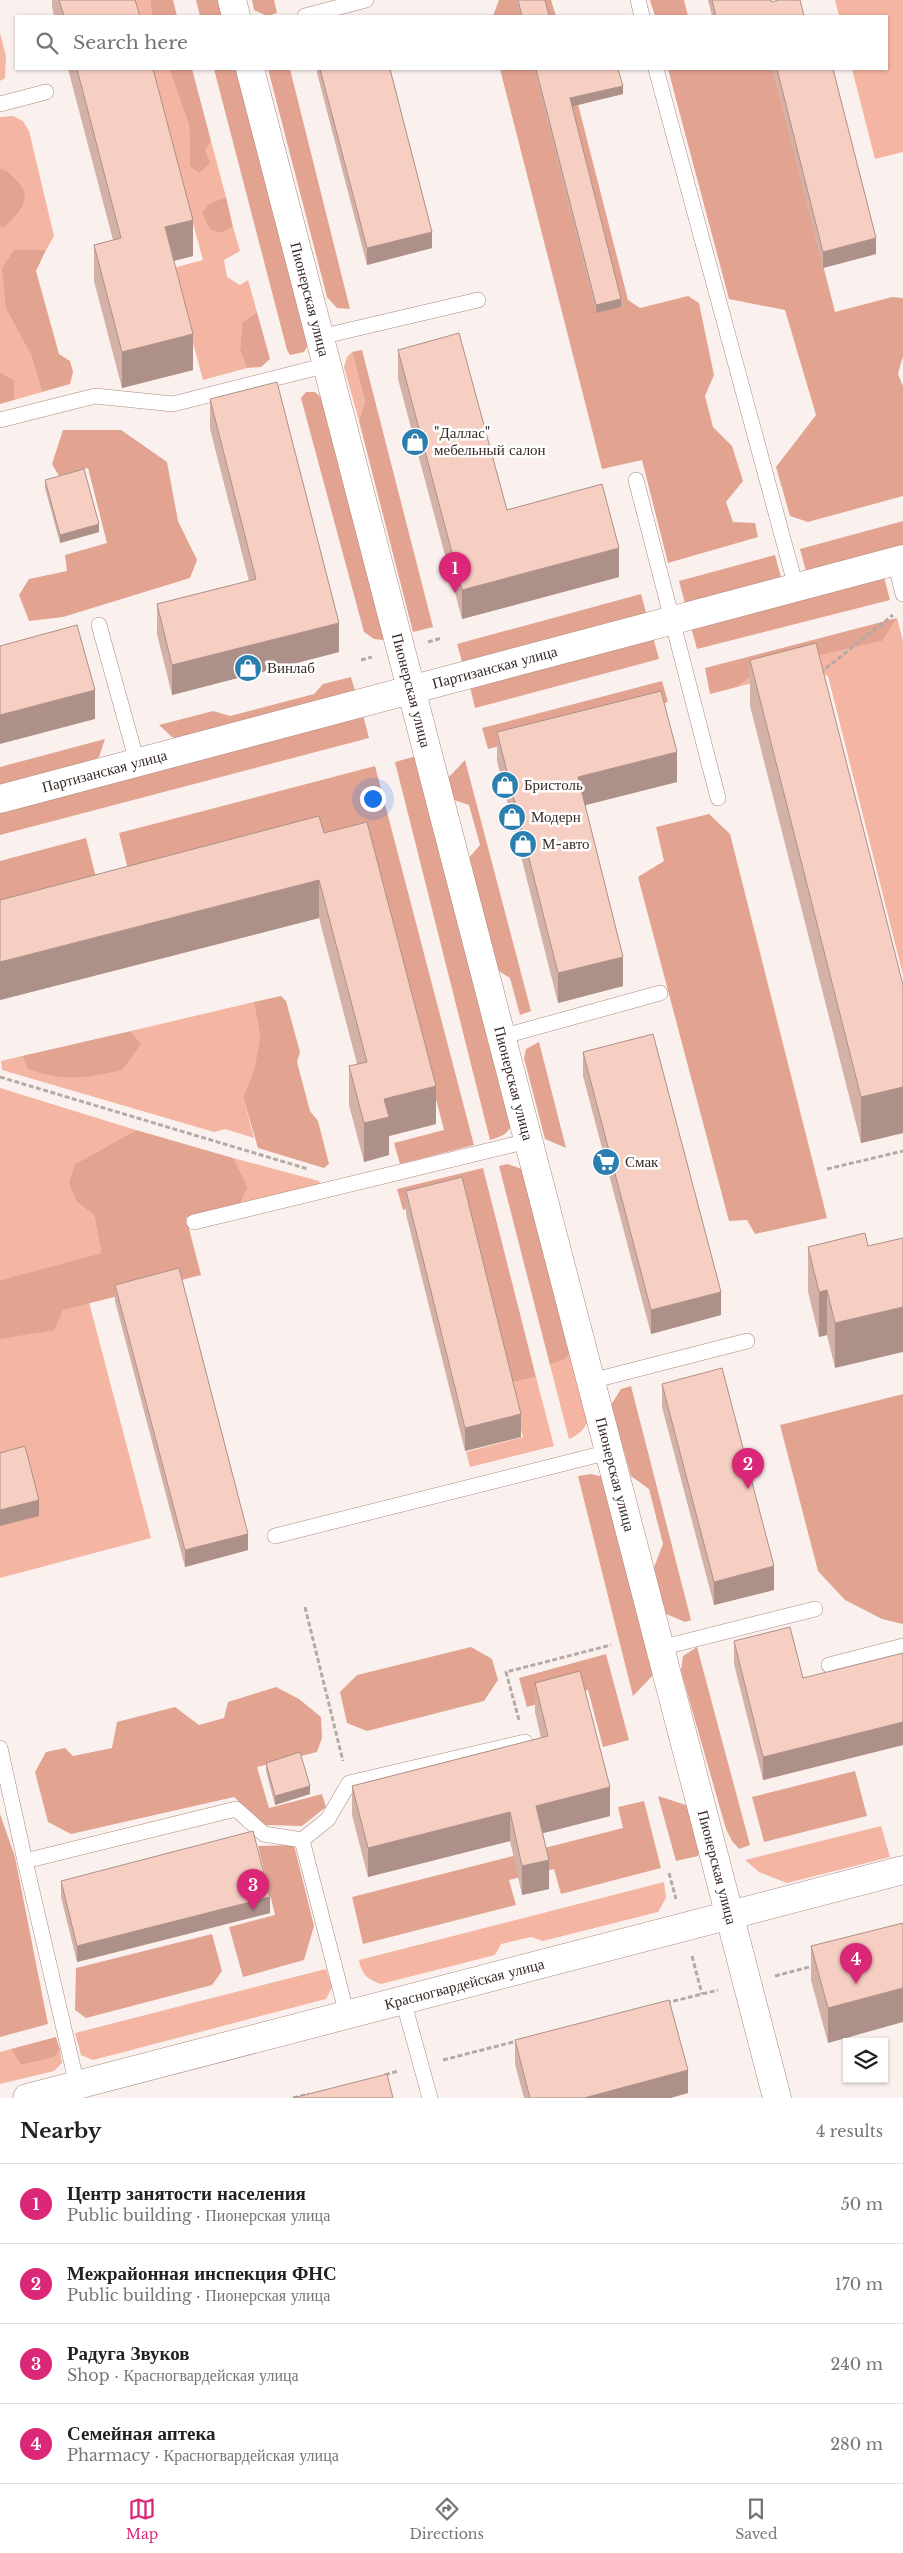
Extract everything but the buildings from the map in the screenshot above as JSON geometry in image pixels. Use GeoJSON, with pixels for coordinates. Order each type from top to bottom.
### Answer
{"type":"FeatureCollection","features":[{"type":"Feature","properties":{"kind":"street"},"geometry":{"type":"LineString","coordinates":[[232,0],[236,15]]}},
{"type":"Feature","properties":{"kind":"street","name":"Пионерская улица"},"geometry":{"type":"LineString","coordinates":[[250,70],[777,2098]]}},
{"type":"Feature","properties":{"kind":"street","name":"Партизанская улица"},"geometry":{"type":"LineString","coordinates":[[0,798],[899,560]]}},
{"type":"Feature","properties":{"kind":"street","name":"Красногвардейская улица"},"geometry":{"type":"LineString","coordinates":[[27,2098],[903,1870]]}},
{"type":"Feature","properties":{"kind":"lane"},"geometry":{"type":"LineString","coordinates":[[309,15],[366,0]]}},
{"type":"Feature","properties":{"kind":"lane"},"geometry":{"type":"LineString","coordinates":[[638,0],[642,15]]}},
{"type":"Feature","properties":{"kind":"lane"},"geometry":{"type":"LineString","coordinates":[[656,70],[796,587]]}},
{"type":"Feature","properties":{"kind":"lane"},"geometry":{"type":"LineString","coordinates":[[0,104],[46,92]]}},
{"type":"Feature","properties":{"kind":"lane"},"geometry":{"type":"LineString","coordinates":[[320,337],[478,300]]}},
{"type":"Feature","properties":{"kind":"lane"},"geometry":{"type":"LineString","coordinates":[[0,420],[95,396],[174,404],[327,365]]}},
{"type":"Feature","properties":{"kind":"lane"},"geometry":{"type":"LineString","coordinates":[[636,480],[718,798]]}},
{"type":"Feature","properties":{"kind":"lane"},"geometry":{"type":"LineString","coordinates":[[899,560],[903,594]]}},
{"type":"Feature","properties":{"kind":"lane"},"geometry":{"type":"LineString","coordinates":[[99,625],[137,762]]}},
{"type":"Feature","properties":{"kind":"lane"},"geometry":{"type":"LineString","coordinates":[[502,1037],[660,993]]}},
{"type":"Feature","properties":{"kind":"lane"},"geometry":{"type":"LineString","coordinates":[[194,1222],[528,1141]]}},
{"type":"Feature","properties":{"kind":"lane"},"geometry":{"type":"LineString","coordinates":[[591,1381],[748,1341]]}},
{"type":"Feature","properties":{"kind":"lane"},"geometry":{"type":"LineString","coordinates":[[275,1536],[609,1452]]}},
{"type":"Feature","properties":{"kind":"lane"},"geometry":{"type":"LineString","coordinates":[[660,1648],[815,1610]]}},
{"type":"Feature","properties":{"kind":"lane"},"geometry":{"type":"LineString","coordinates":[[829,1665],[903,1646]]}},
{"type":"Feature","properties":{"kind":"lane"},"geometry":{"type":"LineString","coordinates":[[25,1861],[236,1809],[264,1834],[302,1840],[328,1819],[348,1783],[525,1742]]}},
{"type":"Feature","properties":{"kind":"lane"},"geometry":{"type":"LineString","coordinates":[[0,1748],[77,2085]]}},
{"type":"Feature","properties":{"kind":"lane"},"geometry":{"type":"LineString","coordinates":[[302,1840],[347,2015]]}},
{"type":"Feature","properties":{"kind":"lane"},"geometry":{"type":"LineString","coordinates":[[403,2000],[430,2098]]}},
{"type":"Feature","properties":{"kind":"path"},"geometry":{"type":"LineString","coordinates":[[816,677],[896,613]]}},
{"type":"Feature","properties":{"kind":"path"},"geometry":{"type":"LineString","coordinates":[[0,1077],[310,1170]]}},
{"type":"Feature","properties":{"kind":"path"},"geometry":{"type":"LineString","coordinates":[[827,1169],[903,1151]]}},
{"type":"Feature","properties":{"kind":"path"},"geometry":{"type":"LineString","coordinates":[[305,1608],[348,1783]]}},
{"type":"Feature","properties":{"kind":"path"},"geometry":{"type":"LineString","coordinates":[[525,1742],[506,1672],[612,1645]]}},
{"type":"Feature","properties":{"kind":"path"},"geometry":{"type":"LineString","coordinates":[[664,2004],[816,1965]]}},
{"type":"Feature","properties":{"kind":"path"},"geometry":{"type":"LineString","coordinates":[[375,2077],[524,2039]]}},
{"type":"Feature","properties":{"kind":"path"},"geometry":{"type":"LineString","coordinates":[[293,2098],[311,2093]]}},
{"type":"Feature","properties":{"kind":"shaded area"},"geometry":{"type":"Polygon","coordinates":[[[133,0],[150,0],[152,15],[137,15],[133,0]]]}},
{"type":"Feature","properties":{"kind":"shaded area"},"geometry":{"type":"Polygon","coordinates":[[[150,0],[173,0],[177,15],[152,15],[150,0]]]}},
{"type":"Feature","properties":{"kind":"shaded area"},"geometry":{"type":"Polygon","coordinates":[[[196,0],[220,0],[224,15],[200,15],[196,0]]]}},
{"type":"Feature","properties":{"kind":"shaded area"},"geometry":{"type":"Polygon","coordinates":[[[252,0],[274,0],[277,13],[265,15],[254,10],[252,0]]]}},
{"type":"Feature","properties":{"kind":"shaded area"},"geometry":{"type":"Polygon","coordinates":[[[499,0],[551,0],[556,15],[493,15],[499,0]]]}},
{"type":"Feature","properties":{"kind":"shaded area"},"geometry":{"type":"Polygon","coordinates":[[[650,0],[684,0],[688,15],[655,15],[650,0]]]}},
{"type":"Feature","properties":{"kind":"shaded area"},"geometry":{"type":"Polygon","coordinates":[[[835,0],[903,0],[903,152],[875,159],[852,70],[888,70],[888,15],[839,15],[835,0]]]}},
{"type":"Feature","properties":{"kind":"shaded area"},"geometry":{"type":"Polygon","coordinates":[[[0,33],[6,56],[5,78],[0,81],[0,33]]]}},
{"type":"Feature","properties":{"kind":"shaded area"},"geometry":{"type":"Polygon","coordinates":[[[151,70],[169,70],[189,125],[190,165],[211,141],[226,197],[210,203],[221,233],[233,227],[240,251],[224,260],[227,277],[240,285],[248,280],[257,312],[242,323],[240,351],[247,368],[203,380],[173,268],[203,260],[151,70]]]}},
{"type":"Feature","properties":{"kind":"shaded area"},"geometry":{"type":"Polygon","coordinates":[[[169,70],[192,70],[211,141],[205,150],[210,163],[199,173],[190,166],[189,125],[169,70]]]}},
{"type":"Feature","properties":{"kind":"shaded area"},"geometry":{"type":"Polygon","coordinates":[[[214,70],[238,70],[309,343],[304,352],[290,355],[287,350],[214,70]]]}},
{"type":"Feature","properties":{"kind":"shaded area"},"geometry":{"type":"Polygon","coordinates":[[[268,70],[290,70],[350,309],[337,308],[327,297],[268,70]]]}},
{"type":"Feature","properties":{"kind":"shaded area"},"geometry":{"type":"Polygon","coordinates":[[[500,70],[569,70],[628,300],[640,308],[688,296],[699,303],[714,375],[705,396],[713,427],[732,446],[743,481],[726,502],[733,522],[755,523],[758,537],[668,563],[642,460],[602,469],[500,70]]]}},
{"type":"Feature","properties":{"kind":"shaded area"},"geometry":{"type":"Polygon","coordinates":[[[668,70],[773,70],[835,312],[892,297],[903,298],[903,356],[898,374],[903,386],[903,496],[808,522],[790,516],[776,467],[816,415],[785,310],[729,299],[668,70]]]}},
{"type":"Feature","properties":{"kind":"shaded area"},"geometry":{"type":"Polygon","coordinates":[[[13,116],[23,121],[29,131],[54,236],[46,250],[14,250],[6,309],[31,355],[42,392],[14,400],[14,380],[0,372],[0,117],[13,116]]]}},
{"type":"Feature","properties":{"kind":"shaded area"},"geometry":{"type":"Polygon","coordinates":[[[0,169],[7,172],[22,186],[24,193],[24,199],[19,212],[3,228],[0,226],[0,169]]]}},
{"type":"Feature","properties":{"kind":"shaded area"},"geometry":{"type":"Polygon","coordinates":[[[226,197],[233,227],[221,233],[210,229],[202,213],[210,203],[226,197]]]}},
{"type":"Feature","properties":{"kind":"shaded area"},"geometry":{"type":"Polygon","coordinates":[[[14,250],[46,250],[36,271],[59,354],[70,361],[73,372],[70,384],[42,392],[31,355],[6,309],[2,268],[14,250]]]}},
{"type":"Feature","properties":{"kind":"shaded area"},"geometry":{"type":"Polygon","coordinates":[[[257,312],[270,359],[261,367],[247,368],[240,351],[242,323],[257,312]]]}},
{"type":"Feature","properties":{"kind":"shaded area"},"geometry":{"type":"Polygon","coordinates":[[[362,350],[433,627],[413,632],[359,421],[365,401],[352,352],[362,350]]]}},
{"type":"Feature","properties":{"kind":"shaded area"},"geometry":{"type":"Polygon","coordinates":[[[352,352],[365,401],[359,421],[344,367],[347,357],[352,352]]]}},
{"type":"Feature","properties":{"kind":"shaded area"},"geometry":{"type":"Polygon","coordinates":[[[0,372],[14,380],[14,400],[0,404],[0,372]]]}},
{"type":"Feature","properties":{"kind":"shaded area"},"geometry":{"type":"Polygon","coordinates":[[[306,392],[315,392],[324,400],[387,632],[383,640],[374,639],[364,632],[301,398],[306,392]]]}},
{"type":"Feature","properties":{"kind":"shaded area"},"geometry":{"type":"Polygon","coordinates":[[[63,430],[121,430],[167,462],[178,521],[197,560],[190,578],[63,617],[29,621],[19,595],[29,579],[67,571],[65,555],[107,543],[88,468],[59,476],[52,464],[63,430]]]}},
{"type":"Feature","properties":{"kind":"shaded area"},"geometry":{"type":"Polygon","coordinates":[[[903,521],[903,549],[807,575],[800,549],[903,521]]]}},
{"type":"Feature","properties":{"kind":"shaded area"},"geometry":{"type":"Polygon","coordinates":[[[775,555],[782,581],[686,607],[679,581],[775,555]]]}},
{"type":"Feature","properties":{"kind":"shaded area"},"geometry":{"type":"Polygon","coordinates":[[[884,577],[890,600],[697,649],[691,627],[884,577]]]}},
{"type":"Feature","properties":{"kind":"shaded area"},"geometry":{"type":"Polygon","coordinates":[[[641,594],[647,616],[463,665],[457,644],[641,594]]]}},
{"type":"Feature","properties":{"kind":"shaded area"},"geometry":{"type":"Polygon","coordinates":[[[897,618],[903,641],[903,975],[828,676],[809,669],[737,687],[763,668],[881,641],[897,618]]]}},
{"type":"Feature","properties":{"kind":"shaded area"},"geometry":{"type":"Polygon","coordinates":[[[897,618],[882,641],[763,668],[737,687],[710,694],[705,668],[897,618]]]}},
{"type":"Feature","properties":{"kind":"shaded area"},"geometry":{"type":"Polygon","coordinates":[[[653,637],[659,659],[475,708],[470,687],[653,637]]]}},
{"type":"Feature","properties":{"kind":"shaded area"},"geometry":{"type":"Polygon","coordinates":[[[351,677],[356,694],[179,739],[172,737],[159,725],[213,711],[230,716],[314,694],[323,684],[351,677]]]}},
{"type":"Feature","properties":{"kind":"shaded area"},"geometry":{"type":"Polygon","coordinates":[[[662,681],[668,702],[488,749],[482,728],[662,681]]]}},
{"type":"Feature","properties":{"kind":"shaded area"},"geometry":{"type":"Polygon","coordinates":[[[363,715],[369,738],[0,835],[0,811],[363,715]]]}},
{"type":"Feature","properties":{"kind":"shaded area"},"geometry":{"type":"Polygon","coordinates":[[[105,739],[99,757],[90,763],[0,787],[0,767],[105,739]]]}},
{"type":"Feature","properties":{"kind":"shaded area"},"geometry":{"type":"Polygon","coordinates":[[[420,755],[513,1119],[506,1133],[490,1140],[395,762],[420,755]]]}},
{"type":"Feature","properties":{"kind":"shaded area"},"geometry":{"type":"Polygon","coordinates":[[[465,760],[531,1011],[520,1015],[510,978],[494,968],[467,860],[480,845],[469,805],[454,800],[448,778],[465,760]]]}},
{"type":"Feature","properties":{"kind":"shaded area"},"geometry":{"type":"Polygon","coordinates":[[[375,766],[474,1145],[400,1164],[394,1143],[444,1130],[372,851],[133,890],[119,833],[375,766]]]}},
{"type":"Feature","properties":{"kind":"shaded area"},"geometry":{"type":"Polygon","coordinates":[[[709,814],[730,834],[827,1218],[755,1234],[747,1220],[729,1221],[638,877],[664,861],[656,827],[709,814]]]}},
{"type":"Feature","properties":{"kind":"shaded area"},"geometry":{"type":"Polygon","coordinates":[[[86,838],[101,897],[0,924],[0,861],[86,838]]]}},
{"type":"Feature","properties":{"kind":"shaded area"},"geometry":{"type":"Polygon","coordinates":[[[281,996],[286,1001],[300,1052],[297,1062],[310,1111],[318,1121],[329,1164],[324,1168],[258,1148],[243,1097],[254,1070],[260,1037],[254,1002],[281,996]]]}},
{"type":"Feature","properties":{"kind":"shaded area"},"geometry":{"type":"Polygon","coordinates":[[[254,1002],[260,1037],[254,1070],[243,1097],[254,1138],[225,1129],[214,1132],[2,1070],[1,1061],[22,1056],[28,1069],[141,1044],[131,1031],[254,1002]]]}},
{"type":"Feature","properties":{"kind":"shaded area"},"geometry":{"type":"Polygon","coordinates":[[[131,1031],[141,1044],[122,1070],[85,1077],[53,1076],[28,1069],[22,1056],[131,1031]]]}},
{"type":"Feature","properties":{"kind":"shaded area"},"geometry":{"type":"Polygon","coordinates":[[[539,1042],[566,1148],[545,1139],[524,1058],[526,1049],[539,1042]]]}},
{"type":"Feature","properties":{"kind":"shaded area"},"geometry":{"type":"Polygon","coordinates":[[[0,1088],[136,1130],[75,1164],[77,1202],[94,1215],[103,1253],[0,1280],[0,1088]]]}},
{"type":"Feature","properties":{"kind":"shaded area"},"geometry":{"type":"Polygon","coordinates":[[[136,1130],[233,1158],[248,1187],[240,1204],[186,1217],[201,1275],[63,1310],[54,1330],[0,1339],[0,1280],[102,1253],[94,1215],[77,1202],[69,1183],[75,1164],[136,1130]]]}},
{"type":"Feature","properties":{"kind":"shaded area"},"geometry":{"type":"Polygon","coordinates":[[[233,1158],[319,1181],[321,1187],[240,1204],[248,1187],[233,1158]]]}},
{"type":"Feature","properties":{"kind":"shaded area"},"geometry":{"type":"Polygon","coordinates":[[[507,1164],[528,1171],[573,1347],[566,1359],[550,1365],[499,1166],[507,1164]]]}},
{"type":"Feature","properties":{"kind":"shaded area"},"geometry":{"type":"Polygon","coordinates":[[[483,1168],[536,1377],[509,1383],[463,1195],[403,1210],[397,1189],[483,1168]]]}},
{"type":"Feature","properties":{"kind":"shaded area"},"geometry":{"type":"Polygon","coordinates":[[[85,1287],[151,1538],[0,1578],[0,1309],[85,1287]]]}},
{"type":"Feature","properties":{"kind":"shaded area"},"geometry":{"type":"Polygon","coordinates":[[[573,1347],[587,1397],[589,1417],[583,1429],[569,1439],[550,1365],[566,1359],[573,1347]]]}},
{"type":"Feature","properties":{"kind":"shaded area"},"geometry":{"type":"Polygon","coordinates":[[[536,1377],[554,1446],[470,1467],[466,1452],[523,1437],[509,1383],[536,1377]]]}},
{"type":"Feature","properties":{"kind":"shaded area"},"geometry":{"type":"Polygon","coordinates":[[[631,1386],[691,1620],[685,1622],[664,1613],[653,1570],[663,1544],[649,1489],[631,1476],[611,1405],[621,1389],[631,1386]]]}},
{"type":"Feature","properties":{"kind":"shaded area"},"geometry":{"type":"Polygon","coordinates":[[[903,1394],[903,1624],[882,1619],[845,1600],[818,1571],[780,1425],[903,1394]]]}},
{"type":"Feature","properties":{"kind":"shaded area"},"geometry":{"type":"Polygon","coordinates":[[[591,1474],[604,1477],[655,1673],[633,1696],[578,1476],[591,1474]]]}},
{"type":"Feature","properties":{"kind":"shaded area"},"geometry":{"type":"Polygon","coordinates":[[[471,1647],[492,1659],[498,1680],[484,1701],[367,1731],[347,1723],[340,1692],[357,1675],[471,1647]]]}},
{"type":"Feature","properties":{"kind":"shaded area"},"geometry":{"type":"Polygon","coordinates":[[[697,1647],[750,1845],[739,1849],[732,1841],[726,1829],[681,1671],[683,1656],[697,1647]]]}},
{"type":"Feature","properties":{"kind":"shaded area"},"geometry":{"type":"Polygon","coordinates":[[[606,1654],[629,1740],[603,1747],[588,1690],[527,1707],[519,1678],[606,1654]]]}},
{"type":"Feature","properties":{"kind":"shaded area"},"geometry":{"type":"Polygon","coordinates":[[[276,1687],[299,1699],[321,1717],[322,1738],[317,1752],[257,1767],[269,1808],[322,1794],[326,1807],[302,1826],[265,1825],[234,1797],[71,1834],[48,1822],[35,1772],[46,1752],[65,1748],[73,1756],[112,1748],[117,1722],[175,1707],[199,1725],[224,1718],[228,1702],[276,1687]]]}},
{"type":"Feature","properties":{"kind":"shaded area"},"geometry":{"type":"Polygon","coordinates":[[[855,1771],[867,1816],[764,1842],[752,1797],[855,1771]]]}},
{"type":"Feature","properties":{"kind":"shaded area"},"geometry":{"type":"Polygon","coordinates":[[[658,1796],[692,1807],[702,1848],[698,1856],[676,1861],[658,1796]]]}},
{"type":"Feature","properties":{"kind":"shaded area"},"geometry":{"type":"Polygon","coordinates":[[[644,1801],[661,1868],[561,1894],[554,1869],[509,1880],[516,1905],[363,1944],[352,1897],[623,1828],[618,1807],[644,1801]]]}},
{"type":"Feature","properties":{"kind":"shaded area"},"geometry":{"type":"Polygon","coordinates":[[[0,1814],[15,1857],[48,2024],[0,2037],[0,1814]]]}},
{"type":"Feature","properties":{"kind":"shaded area"},"geometry":{"type":"Polygon","coordinates":[[[881,1826],[890,1857],[787,1883],[759,1872],[745,1860],[881,1826]]]}},
{"type":"Feature","properties":{"kind":"shaded area"},"geometry":{"type":"Polygon","coordinates":[[[294,1845],[314,1926],[304,1960],[243,1977],[229,1927],[275,1915],[258,1846],[294,1845]]]}},
{"type":"Feature","properties":{"kind":"shaded area"},"geometry":{"type":"Polygon","coordinates":[[[664,1882],[666,1898],[658,1912],[543,1941],[531,1937],[501,1944],[495,1955],[381,1984],[366,1976],[360,1965],[359,1960],[664,1882]]]}},
{"type":"Feature","properties":{"kind":"shaded area"},"geometry":{"type":"Polygon","coordinates":[[[212,1934],[222,1971],[212,1985],[86,2018],[75,2010],[76,1968],[212,1934]]]}},
{"type":"Feature","properties":{"kind":"shaded area"},"geometry":{"type":"Polygon","coordinates":[[[326,1969],[332,1987],[326,1999],[93,2060],[81,2055],[75,2033],[326,1969]]]}},
{"type":"Feature","properties":{"kind":"shaded area"},"geometry":{"type":"Polygon","coordinates":[[[56,2037],[60,2050],[53,2058],[21,2065],[11,2049],[56,2037]]]}},
{"type":"Feature","properties":{"kind":"shaded area"},"geometry":{"type":"Polygon","coordinates":[[[11,2049],[21,2065],[53,2058],[60,2050],[62,2063],[54,2071],[0,2084],[0,2052],[11,2049]]]}},
{"type":"Feature","properties":{"kind":"place","name":"\"Даллас\" мебельный салон"},"geometry":{"type":"Point","coordinates":[415,442]}},
{"type":"Feature","properties":{"kind":"place","name":"Центр занятости населения"},"geometry":{"type":"Point","coordinates":[455,593]}},
{"type":"Feature","properties":{"kind":"place","name":"Винлаб"},"geometry":{"type":"Point","coordinates":[248,668]}},
{"type":"Feature","properties":{"kind":"place","name":"Бристоль"},"geometry":{"type":"Point","coordinates":[505,785]}},
{"type":"Feature","properties":{"kind":"place","name":"Модерн"},"geometry":{"type":"Point","coordinates":[512,817]}},
{"type":"Feature","properties":{"kind":"place","name":"М-авто"},"geometry":{"type":"Point","coordinates":[523,844]}},
{"type":"Feature","properties":{"kind":"place","name":"Смак"},"geometry":{"type":"Point","coordinates":[606,1162]}},
{"type":"Feature","properties":{"kind":"place","name":"Межрайонная инспекция ФНС"},"geometry":{"type":"Point","coordinates":[748,1489]}},
{"type":"Feature","properties":{"kind":"place","name":"Радуга Звуков"},"geometry":{"type":"Point","coordinates":[253,1910]}},
{"type":"Feature","properties":{"kind":"place","name":"Семейная аптека"},"geometry":{"type":"Point","coordinates":[856,1984]}}]}
